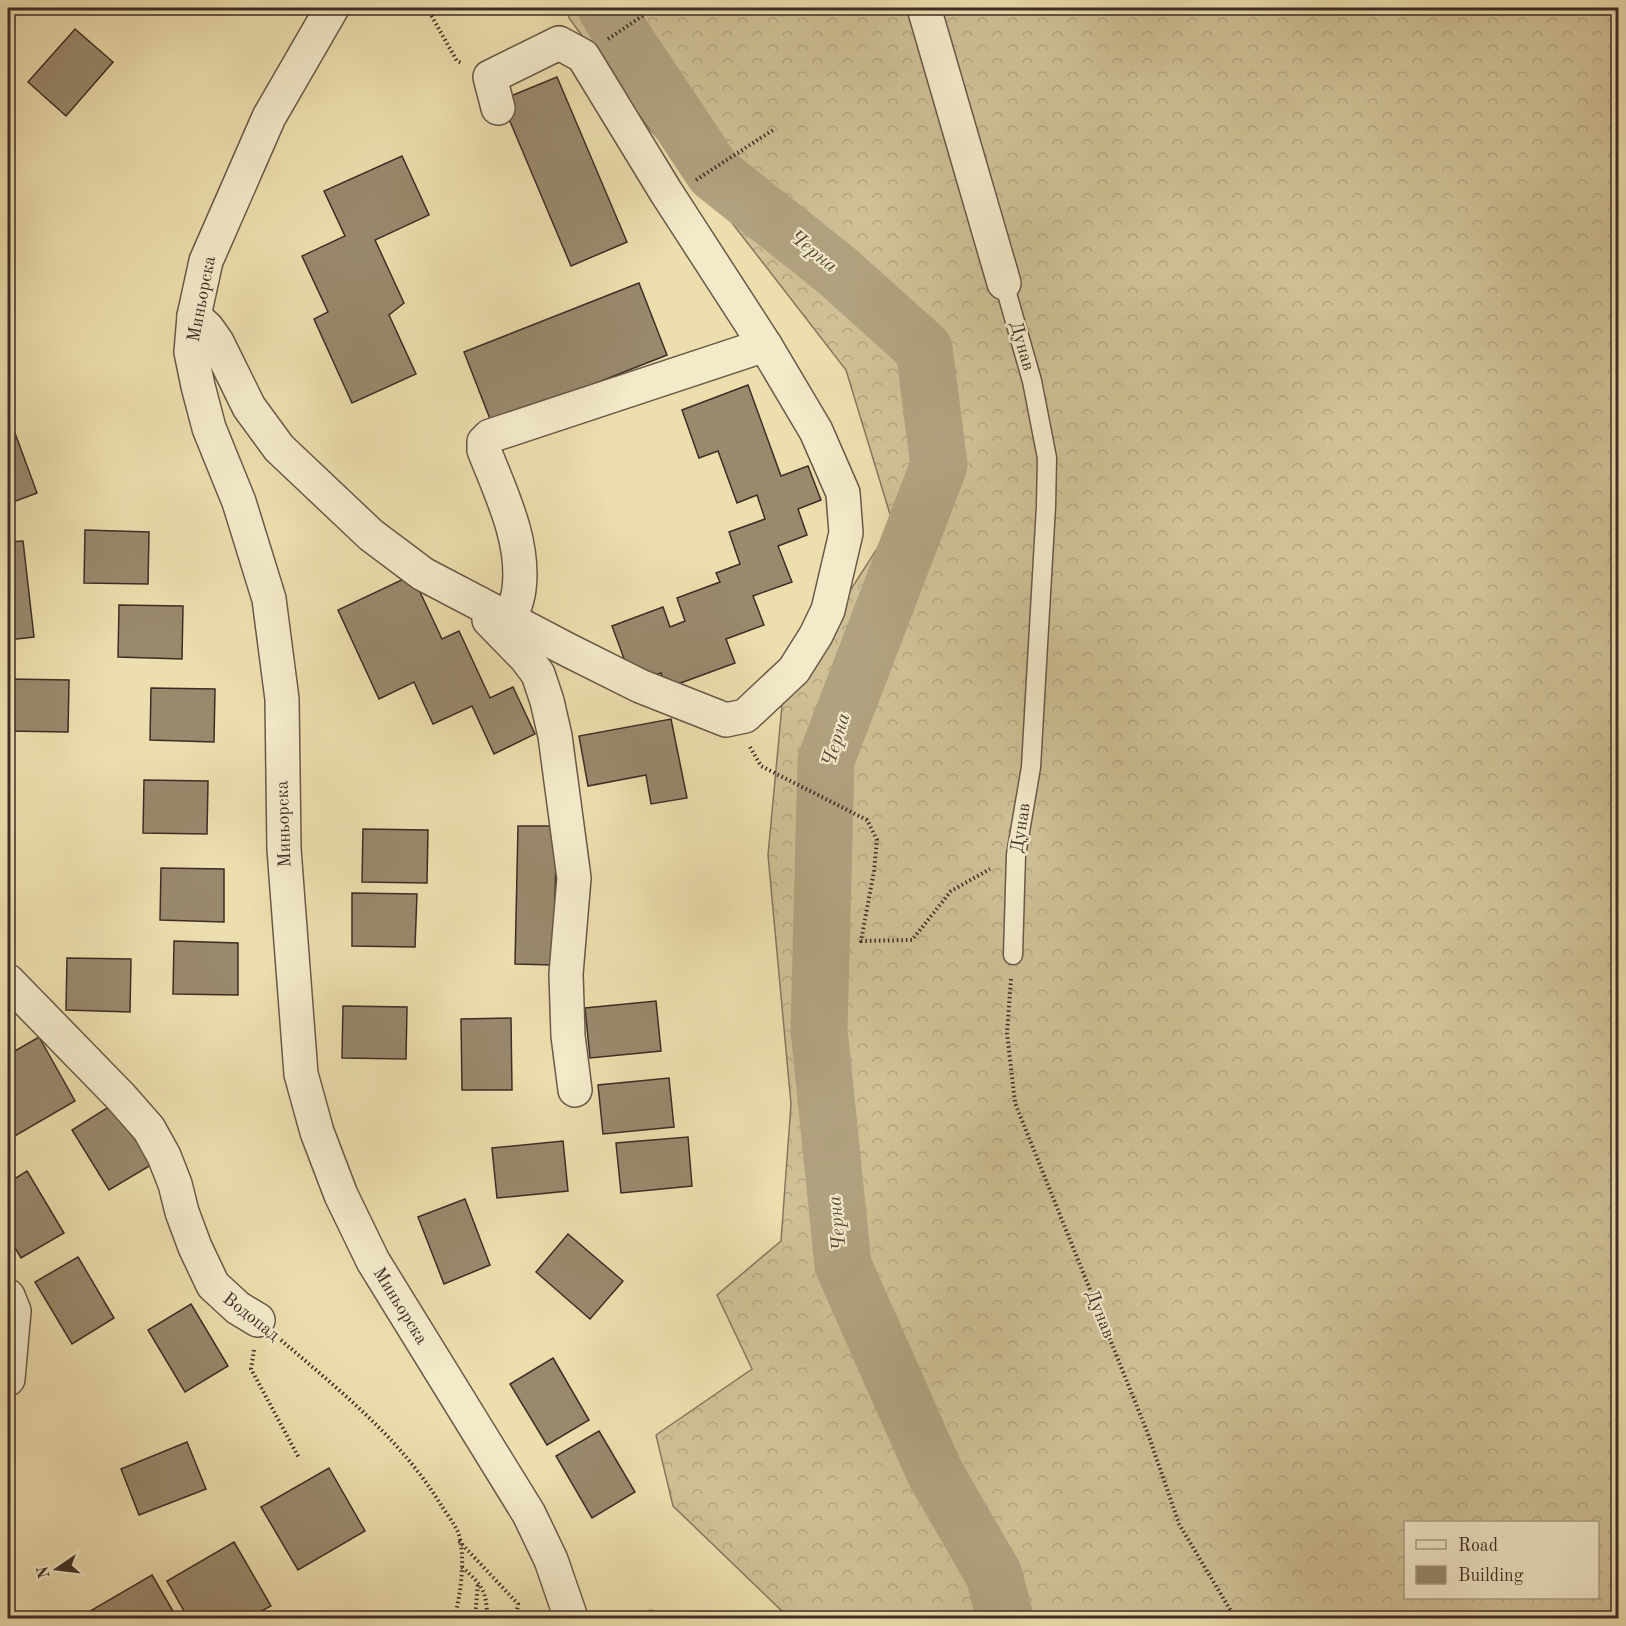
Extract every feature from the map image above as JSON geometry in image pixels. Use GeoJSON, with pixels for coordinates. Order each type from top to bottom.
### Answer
{"type":"FeatureCollection","features":[{"type":"Feature","properties":{"kind":"street","name":"Миньорска"},"geometry":{"type":"LineString","coordinates":[[332,8],[269,117],[206,261],[194,316],[191,352],[209,428],[239,502],[269,599],[282,699],[284,849],[301,1074],[317,1132],[340,1195],[373,1261],[529,1514],[551,1560],[570,1616]]}},
{"type":"Feature","properties":{"kind":"street","name":"Дунав"},"geometry":{"type":"LineString","coordinates":[[924,8],[1004,283]]}},
{"type":"Feature","properties":{"kind":"street"},"geometry":{"type":"LineString","coordinates":[[194,316],[217,342],[249,407],[279,448],[371,535],[423,574],[640,686],[726,720],[745,716],[794,670],[816,635],[828,610],[846,533],[843,493],[816,431],[765,345],[583,56],[559,43],[490,77],[498,108]]}},
{"type":"Feature","properties":{"kind":"street"},"geometry":{"type":"LineString","coordinates":[[510,620],[519,591],[520,561],[511,521],[484,450],[484,442],[490,436],[765,345]]}},
{"type":"Feature","properties":{"kind":"street"},"geometry":{"type":"LineString","coordinates":[[470,599],[526,658],[538,674],[549,710],[574,878],[567,974],[568,1036],[575,1090]]}},
{"type":"Feature","properties":{"kind":"street","name":"Водопад"},"geometry":{"type":"LineString","coordinates":[[8,981],[149,1129],[164,1156],[195,1247],[213,1285],[238,1308],[258,1320]]}},
{"type":"Feature","properties":{"kind":"street"},"geometry":{"type":"LineString","coordinates":[[8,1296],[14,1311],[8,1379]]}},
{"type":"Feature","properties":{"kind":"lane","name":"Дунав"},"geometry":{"type":"LineString","coordinates":[[1004,283],[1032,381],[1047,458],[1031,767],[1016,855],[1013,955]]}},
{"type":"Feature","properties":{"kind":"path"},"geometry":{"type":"LineString","coordinates":[[427,8],[457,61],[490,77]]}},
{"type":"Feature","properties":{"kind":"path"},"geometry":{"type":"LineString","coordinates":[[583,56],[654,8]]}},
{"type":"Feature","properties":{"kind":"path"},"geometry":{"type":"LineString","coordinates":[[670,196],[773,130]]}},
{"type":"Feature","properties":{"kind":"path"},"geometry":{"type":"LineString","coordinates":[[761,766],[867,820],[877,840],[874,871],[861,942],[912,940],[951,891],[1016,855]]}},
{"type":"Feature","properties":{"kind":"path","name":"Дунав"},"geometry":{"type":"LineString","coordinates":[[1013,955],[1007,1033],[1015,1103],[1148,1434],[1179,1524],[1235,1618]]}},
{"type":"Feature","properties":{"kind":"path"},"geometry":{"type":"LineString","coordinates":[[258,1320],[251,1369],[299,1458]]}},
{"type":"Feature","properties":{"kind":"path","name":"Водопад"},"geometry":{"type":"LineString","coordinates":[[258,1320],[391,1437],[432,1490],[458,1533],[462,1567],[459,1604],[454,1618]]}},
{"type":"Feature","properties":{"kind":"path"},"geometry":{"type":"LineString","coordinates":[[459,1540],[518,1604],[516,1618]]}},
{"type":"Feature","properties":{"kind":"path"},"geometry":{"type":"LineString","coordinates":[[462,1567],[478,1582],[487,1600],[486,1618]]}},
{"type":"Feature","properties":{"kind":"path"},"geometry":{"type":"LineString","coordinates":[[476,1618],[478,1582]]}},
{"type":"Feature","properties":{"kind":"green space"},"geometry":{"type":"Polygon","coordinates":[[[566,8],[1618,8],[1618,1618],[798,1618],[785,1614],[673,1506],[656,1435],[752,1369],[717,1295],[781,1241],[791,1104],[768,855],[783,695],[893,524],[846,370],[729,219],[648,127],[569,18],[566,8]]]}},
{"type":"Feature","properties":{"kind":"building"},"geometry":{"type":"Polygon","coordinates":[[[75,29],[113,62],[66,116],[28,82],[75,29]]]}},
{"type":"Feature","properties":{"kind":"building"},"geometry":{"type":"Polygon","coordinates":[[[557,77],[627,242],[571,266],[501,100],[557,77]]]}},
{"type":"Feature","properties":{"kind":"building"},"geometry":{"type":"Polygon","coordinates":[[[402,156],[429,215],[375,240],[404,303],[389,315],[416,374],[352,403],[314,319],[328,312],[302,256],[345,236],[324,191],[402,156]]]}},
{"type":"Feature","properties":{"kind":"building"},"geometry":{"type":"Polygon","coordinates":[[[639,283],[667,355],[492,424],[464,352],[639,283]]]}},
{"type":"Feature","properties":{"kind":"building"},"geometry":{"type":"Polygon","coordinates":[[[748,385],[781,476],[808,466],[821,500],[798,509],[807,535],[778,546],[792,582],[753,596],[764,625],[726,639],[735,663],[667,688],[661,673],[633,683],[612,626],[663,607],[670,627],[685,621],[677,598],[720,582],[716,573],[740,564],[729,532],[765,519],[757,495],[737,503],[718,451],[699,458],[682,410],[748,385]]]}},
{"type":"Feature","properties":{"kind":"building"},"geometry":{"type":"Polygon","coordinates":[[[8,414],[37,493],[8,504],[8,414]]]}},
{"type":"Feature","properties":{"kind":"building"},"geometry":{"type":"Polygon","coordinates":[[[85,530],[149,532],[148,584],[84,583],[85,530]]]}},
{"type":"Feature","properties":{"kind":"building"},"geometry":{"type":"Polygon","coordinates":[[[23,541],[34,637],[8,640],[8,542],[23,541]]]}},
{"type":"Feature","properties":{"kind":"building"},"geometry":{"type":"Polygon","coordinates":[[[412,575],[442,639],[459,631],[490,698],[513,687],[535,734],[494,754],[472,706],[433,724],[414,682],[379,699],[338,610],[412,575]]]}},
{"type":"Feature","properties":{"kind":"building"},"geometry":{"type":"Polygon","coordinates":[[[119,605],[183,606],[182,659],[118,657],[119,605]]]}},
{"type":"Feature","properties":{"kind":"building"},"geometry":{"type":"Polygon","coordinates":[[[8,679],[69,680],[68,732],[8,731],[8,679]]]}},
{"type":"Feature","properties":{"kind":"building"},"geometry":{"type":"Polygon","coordinates":[[[151,688],[215,689],[214,742],[150,740],[151,688]]]}},
{"type":"Feature","properties":{"kind":"building"},"geometry":{"type":"Polygon","coordinates":[[[671,719],[687,798],[651,804],[646,775],[588,786],[579,736],[671,719]]]}},
{"type":"Feature","properties":{"kind":"building"},"geometry":{"type":"Polygon","coordinates":[[[144,780],[208,781],[207,834],[143,833],[144,780]]]}},
{"type":"Feature","properties":{"kind":"building"},"geometry":{"type":"Polygon","coordinates":[[[518,826],[557,826],[553,965],[515,964],[518,826]]]}},
{"type":"Feature","properties":{"kind":"building"},"geometry":{"type":"Polygon","coordinates":[[[363,829],[428,830],[427,883],[362,882],[363,829]]]}},
{"type":"Feature","properties":{"kind":"building"},"geometry":{"type":"Polygon","coordinates":[[[161,868],[224,869],[224,922],[160,920],[161,868]]]}},
{"type":"Feature","properties":{"kind":"building"},"geometry":{"type":"Polygon","coordinates":[[[352,893],[417,894],[415,947],[352,946],[352,893]]]}},
{"type":"Feature","properties":{"kind":"building"},"geometry":{"type":"Polygon","coordinates":[[[174,941],[238,943],[238,995],[173,994],[174,941]]]}},
{"type":"Feature","properties":{"kind":"building"},"geometry":{"type":"Polygon","coordinates":[[[67,958],[131,959],[130,1012],[66,1010],[67,958]]]}},
{"type":"Feature","properties":{"kind":"building"},"geometry":{"type":"Polygon","coordinates":[[[656,1001],[661,1051],[590,1058],[585,1008],[656,1001]]]}},
{"type":"Feature","properties":{"kind":"building"},"geometry":{"type":"Polygon","coordinates":[[[343,1006],[407,1007],[406,1059],[342,1058],[343,1006]]]}},
{"type":"Feature","properties":{"kind":"building"},"geometry":{"type":"Polygon","coordinates":[[[511,1018],[512,1090],[462,1090],[461,1019],[511,1018]]]}},
{"type":"Feature","properties":{"kind":"building"},"geometry":{"type":"Polygon","coordinates":[[[39,1037],[75,1101],[8,1140],[8,1055],[39,1037]]]}},
{"type":"Feature","properties":{"kind":"building"},"geometry":{"type":"Polygon","coordinates":[[[669,1078],[674,1127],[603,1134],[598,1085],[669,1078]]]}},
{"type":"Feature","properties":{"kind":"building"},"geometry":{"type":"Polygon","coordinates":[[[115,1103],[151,1165],[109,1190],[72,1130],[115,1103]]]}},
{"type":"Feature","properties":{"kind":"building"},"geometry":{"type":"Polygon","coordinates":[[[688,1137],[692,1186],[621,1193],[616,1143],[688,1137]]]}},
{"type":"Feature","properties":{"kind":"building"},"geometry":{"type":"Polygon","coordinates":[[[563,1141],[568,1191],[497,1198],[492,1148],[563,1141]]]}},
{"type":"Feature","properties":{"kind":"building"},"geometry":{"type":"Polygon","coordinates":[[[27,1171],[64,1233],[21,1258],[8,1236],[8,1183],[27,1171]]]}},
{"type":"Feature","properties":{"kind":"building"},"geometry":{"type":"Polygon","coordinates":[[[465,1199],[490,1265],[444,1284],[418,1217],[465,1199]]]}},
{"type":"Feature","properties":{"kind":"building"},"geometry":{"type":"Polygon","coordinates":[[[568,1234],[623,1281],[590,1319],[536,1272],[568,1234]]]}},
{"type":"Feature","properties":{"kind":"building"},"geometry":{"type":"Polygon","coordinates":[[[78,1257],[114,1318],[72,1344],[35,1282],[78,1257]]]}},
{"type":"Feature","properties":{"kind":"building"},"geometry":{"type":"Polygon","coordinates":[[[191,1304],[228,1366],[185,1392],[148,1330],[191,1304]]]}},
{"type":"Feature","properties":{"kind":"building"},"geometry":{"type":"Polygon","coordinates":[[[553,1358],[589,1420],[547,1445],[510,1384],[553,1358]]]}},
{"type":"Feature","properties":{"kind":"building"},"geometry":{"type":"Polygon","coordinates":[[[599,1431],[635,1492],[592,1518],[556,1456],[599,1431]]]}},
{"type":"Feature","properties":{"kind":"building"},"geometry":{"type":"Polygon","coordinates":[[[187,1442],[206,1489],[139,1515],[121,1469],[187,1442]]]}},
{"type":"Feature","properties":{"kind":"building"},"geometry":{"type":"Polygon","coordinates":[[[329,1468],[365,1531],[298,1570],[261,1507],[329,1468]]]}},
{"type":"Feature","properties":{"kind":"building"},"geometry":{"type":"Polygon","coordinates":[[[234,1542],[271,1606],[248,1618],[188,1618],[167,1581],[234,1542]]]}},
{"type":"Feature","properties":{"kind":"building"},"geometry":{"type":"Polygon","coordinates":[[[152,1575],[177,1618],[87,1618],[85,1614],[152,1575]]]}},
{"type":"Feature","properties":{"kind":"waterway","name":"Черна"},"geometry":{"type":"LineString","coordinates":[[606,8],[714,173],[836,270],[924,349],[939,465],[826,760],[819,1030],[843,1265],[935,1473],[994,1575],[1005,1618]]}},
{"type":"Feature","properties":{"kind":"waterway"},"geometry":{"type":"LineString","coordinates":[[641,1618],[651,1614],[662,1618]]}}]}
